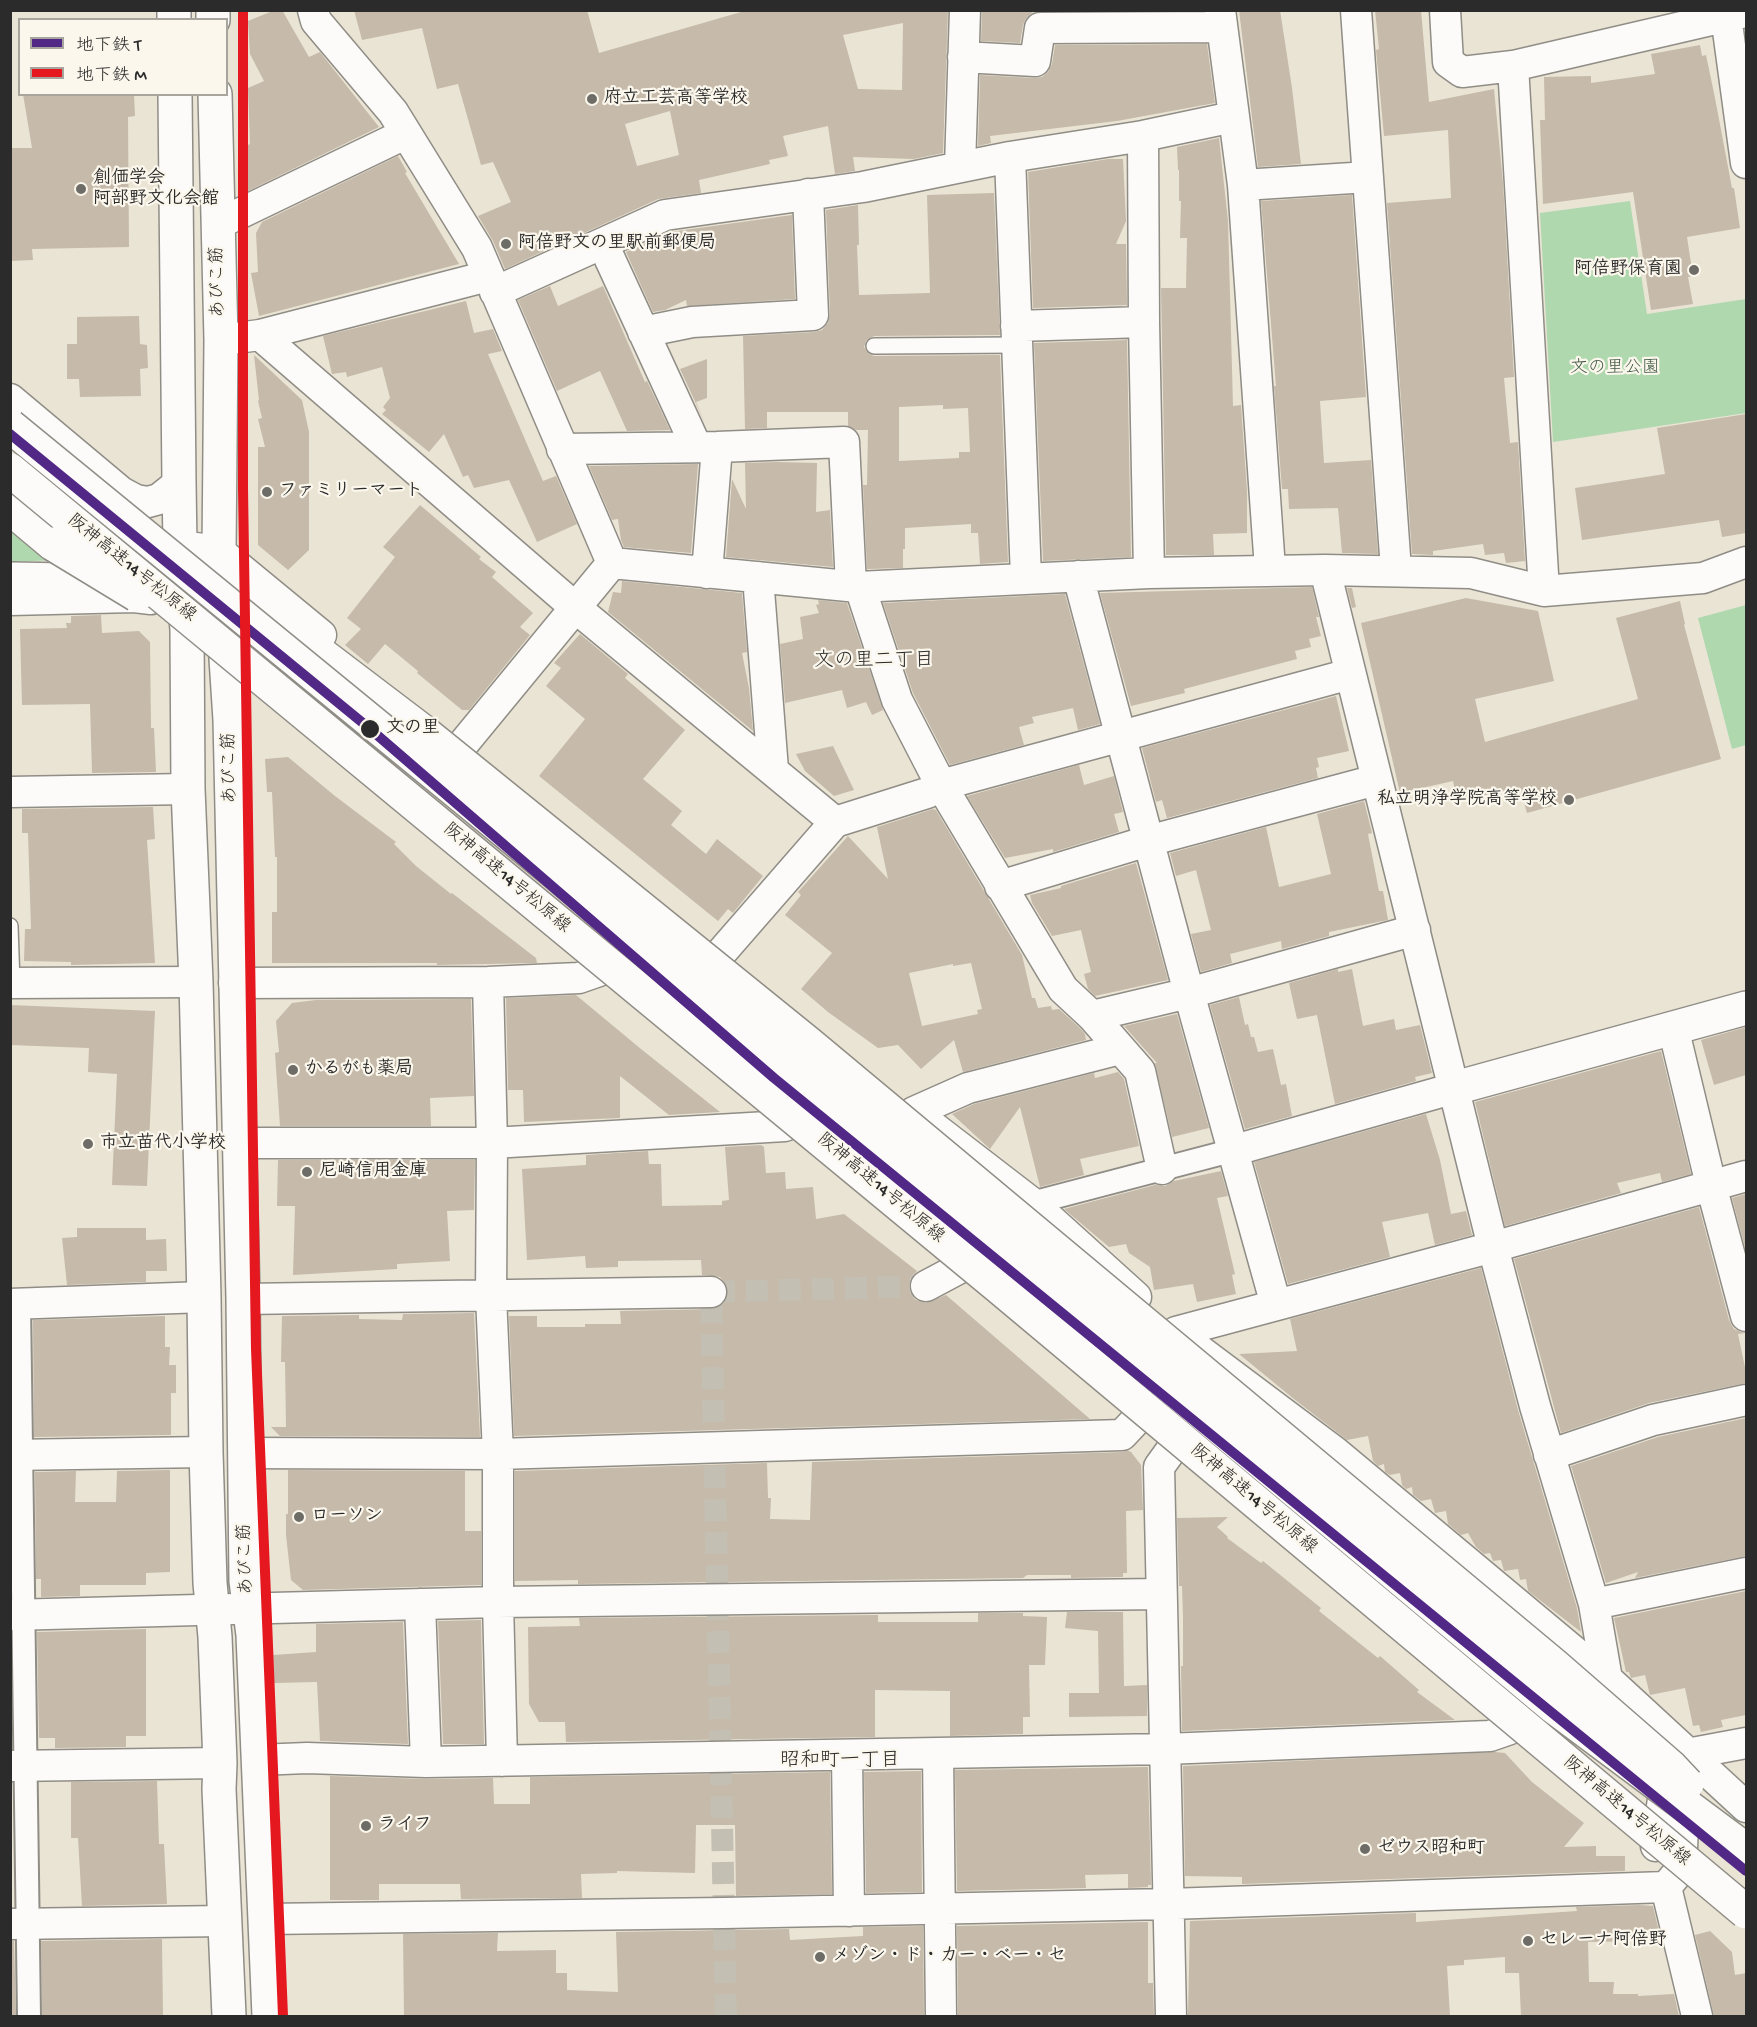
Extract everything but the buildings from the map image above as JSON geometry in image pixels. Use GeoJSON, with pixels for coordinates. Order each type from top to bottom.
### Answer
{"type":"FeatureCollection","features":[{"type":"Feature","properties":{"kind":"main road","name":"あびこ筋"},"geometry":{"type":"LineString","coordinates":[[175,96],[180,546],[187,630],[188,789],[196,982],[206,1452],[229,2016]]}},
{"type":"Feature","properties":{"kind":"main road","name":"あびこ筋"},"geometry":{"type":"LineString","coordinates":[[215,96],[221,340],[220,565],[236,664],[234,983],[240,1143],[246,1581],[253,1635],[269,2016]]}},
{"type":"Feature","properties":{"kind":"main road","name":"阪神高速14号松原線"},"geometry":{"type":"LineString","coordinates":[[10,426],[556,873],[1554,1707],[1746,1850]]}},
{"type":"Feature","properties":{"kind":"main road","name":"阪神高速14号松原線"},"geometry":{"type":"LineString","coordinates":[[10,470],[236,664],[999,1287],[1746,1912]]}},
{"type":"Feature","properties":{"kind":"main road"},"geometry":{"type":"LineString","coordinates":[[10,508],[53,543],[236,664]]}},
{"type":"Feature","properties":{"kind":"main road"},"geometry":{"type":"LineString","coordinates":[[220,565],[808,1043],[1537,1651],[1671,1767],[1746,1845]]}},
{"type":"Feature","properties":{"kind":"main road"},"geometry":{"type":"LineString","coordinates":[[10,579],[183,582]]}},
{"type":"Feature","properties":{"kind":"main road"},"geometry":{"type":"LineString","coordinates":[[1455,1088],[1746,1008]]}},
{"type":"Feature","properties":{"kind":"street"},"geometry":{"type":"LineString","coordinates":[[313,10],[316,21],[393,112],[477,248],[561,449],[612,563]]}},
{"type":"Feature","properties":{"kind":"street"},"geometry":{"type":"LineString","coordinates":[[960,167],[966,10]]}},
{"type":"Feature","properties":{"kind":"street"},"geometry":{"type":"LineString","coordinates":[[1356,10],[1396,570]]}},
{"type":"Feature","properties":{"kind":"street"},"geometry":{"type":"LineString","coordinates":[[1445,10],[1448,62],[1462,72],[1514,66],[1664,20],[1736,14],[1746,163]]}},
{"type":"Feature","properties":{"kind":"street"},"geometry":{"type":"LineString","coordinates":[[963,57],[1035,61],[1040,28],[1221,19],[1243,185],[1270,570]]}},
{"type":"Feature","properties":{"kind":"street"},"geometry":{"type":"LineString","coordinates":[[1514,66],[1544,591]]}},
{"type":"Feature","properties":{"kind":"street"},"geometry":{"type":"LineString","coordinates":[[221,340],[260,335],[491,284],[603,244],[665,215],[863,187],[1010,157],[1143,135],[1233,117]]}},
{"type":"Feature","properties":{"kind":"street"},"geometry":{"type":"LineString","coordinates":[[218,224],[405,134]]}},
{"type":"Feature","properties":{"kind":"street"},"geometry":{"type":"LineString","coordinates":[[1143,135],[1149,573]]}},
{"type":"Feature","properties":{"kind":"street"},"geometry":{"type":"LineString","coordinates":[[1010,157],[1026,578]]}},
{"type":"Feature","properties":{"kind":"street"},"geometry":{"type":"LineString","coordinates":[[1243,185],[1368,177]]}},
{"type":"Feature","properties":{"kind":"street"},"geometry":{"type":"LineString","coordinates":[[643,332],[692,322],[813,315],[808,194]]}},
{"type":"Feature","properties":{"kind":"street"},"geometry":{"type":"LineString","coordinates":[[603,244],[643,332],[707,447],[707,573]]}},
{"type":"Feature","properties":{"kind":"street"},"geometry":{"type":"LineString","coordinates":[[1017,335],[1144,322]]}},
{"type":"Feature","properties":{"kind":"street"},"geometry":{"type":"LineString","coordinates":[[260,335],[577,609],[835,822]]}},
{"type":"Feature","properties":{"kind":"street"},"geometry":{"type":"LineString","coordinates":[[10,399],[121,492],[136,500],[148,502],[159,499],[179,483]]}},
{"type":"Feature","properties":{"kind":"street"},"geometry":{"type":"LineString","coordinates":[[561,449],[844,442],[856,587],[897,700],[940,785],[1063,989],[1092,1016],[1140,1071],[1162,1169]]}},
{"type":"Feature","properties":{"kind":"street"},"geometry":{"type":"LineString","coordinates":[[180,546],[220,565],[721,953],[914,1112],[1032,1203],[1176,1332],[1335,1452],[1607,1679],[1746,1807]]}},
{"type":"Feature","properties":{"kind":"street"},"geometry":{"type":"LineString","coordinates":[[612,563],[856,587],[1149,573],[1396,570],[1472,573],[1544,591],[1703,578],[1746,562]]}},
{"type":"Feature","properties":{"kind":"street"},"geometry":{"type":"LineString","coordinates":[[459,750],[577,609],[612,563]]}},
{"type":"Feature","properties":{"kind":"street"},"geometry":{"type":"LineString","coordinates":[[1325,570],[1493,1247],[1549,1455],[1594,1604],[1607,1679]]}},
{"type":"Feature","properties":{"kind":"street"},"geometry":{"type":"LineString","coordinates":[[1078,576],[1189,993],[1238,1149],[1276,1305]]}},
{"type":"Feature","properties":{"kind":"street"},"geometry":{"type":"LineString","coordinates":[[758,577],[773,770]]}},
{"type":"Feature","properties":{"kind":"street"},"geometry":{"type":"LineString","coordinates":[[10,600],[134,597],[156,600],[171,612],[187,630],[236,664],[254,691],[292,717],[1510,1729],[1656,1846],[1674,1878],[1746,1929]]}},
{"type":"Feature","properties":{"kind":"street"},"geometry":{"type":"LineString","coordinates":[[721,953],[835,822],[927,793],[940,785],[1350,674]]}},
{"type":"Feature","properties":{"kind":"street"},"geometry":{"type":"LineString","coordinates":[[1000,886],[1148,841],[1376,780]]}},
{"type":"Feature","properties":{"kind":"street"},"geometry":{"type":"LineString","coordinates":[[10,792],[188,789]]}},
{"type":"Feature","properties":{"kind":"street"},"geometry":{"type":"LineString","coordinates":[[1092,1016],[1189,993],[1415,930]]}},
{"type":"Feature","properties":{"kind":"street"},"geometry":{"type":"LineString","coordinates":[[234,983],[488,982],[579,978],[599,971]]}},
{"type":"Feature","properties":{"kind":"street"},"geometry":{"type":"LineString","coordinates":[[11,983],[196,982]]}},
{"type":"Feature","properties":{"kind":"street"},"geometry":{"type":"LineString","coordinates":[[488,982],[492,1143],[491,1296],[498,1454],[498,1602],[502,1761]]}},
{"type":"Feature","properties":{"kind":"street"},"geometry":{"type":"LineString","coordinates":[[1673,1027],[1711,1185],[1746,1316]]}},
{"type":"Feature","properties":{"kind":"street"},"geometry":{"type":"LineString","coordinates":[[914,1112],[968,1088],[1120,1049]]}},
{"type":"Feature","properties":{"kind":"street"},"geometry":{"type":"LineString","coordinates":[[926,1286],[958,1269],[1032,1203],[1238,1149],[1455,1088]]}},
{"type":"Feature","properties":{"kind":"street"},"geometry":{"type":"LineString","coordinates":[[240,1143],[492,1143],[785,1126]]}},
{"type":"Feature","properties":{"kind":"street"},"geometry":{"type":"LineString","coordinates":[[1176,1332],[1746,1176]]}},
{"type":"Feature","properties":{"kind":"street"},"geometry":{"type":"LineString","coordinates":[[243,1299],[711,1292]]}},
{"type":"Feature","properties":{"kind":"street"},"geometry":{"type":"LineString","coordinates":[[29,2016],[20,1924],[15,1304],[204,1297]]}},
{"type":"Feature","properties":{"kind":"street"},"geometry":{"type":"LineString","coordinates":[[1549,1455],[1653,1420],[1746,1400]]}},
{"type":"Feature","properties":{"kind":"street"},"geometry":{"type":"LineString","coordinates":[[245,1452],[498,1454],[1122,1435],[1138,1419]]}},
{"type":"Feature","properties":{"kind":"street"},"geometry":{"type":"LineString","coordinates":[[1171,2016],[1159,1467],[1172,1449]]}},
{"type":"Feature","properties":{"kind":"street"},"geometry":{"type":"LineString","coordinates":[[16,1455],[206,1452]]}},
{"type":"Feature","properties":{"kind":"street"},"geometry":{"type":"LineString","coordinates":[[1594,1604],[1746,1573]]}},
{"type":"Feature","properties":{"kind":"street"},"geometry":{"type":"LineString","coordinates":[[17,1615],[498,1602],[1161,1594]]}},
{"type":"Feature","properties":{"kind":"street"},"geometry":{"type":"LineString","coordinates":[[420,1604],[426,1762]]}},
{"type":"Feature","properties":{"kind":"street"},"geometry":{"type":"LineString","coordinates":[[258,1761],[307,1758],[426,1762],[502,1761],[1165,1749],[1490,1736],[1510,1729]]}},
{"type":"Feature","properties":{"kind":"street"},"geometry":{"type":"LineString","coordinates":[[1679,1747],[1746,1743]]}},
{"type":"Feature","properties":{"kind":"street"},"geometry":{"type":"LineString","coordinates":[[1656,1846],[1679,1747]]}},
{"type":"Feature","properties":{"kind":"street"},"geometry":{"type":"LineString","coordinates":[[1679,1747],[1674,1878],[1697,2016]]}},
{"type":"Feature","properties":{"kind":"street"},"geometry":{"type":"LineString","coordinates":[[938,1753],[941,2016]]}},
{"type":"Feature","properties":{"kind":"street"},"geometry":{"type":"LineString","coordinates":[[847,1755],[849,1911]]}},
{"type":"Feature","properties":{"kind":"street"},"geometry":{"type":"LineString","coordinates":[[19,1766],[220,1763]]}},
{"type":"Feature","properties":{"kind":"street"},"geometry":{"type":"LineString","coordinates":[[266,1919],[1169,1904],[1674,1878]]}},
{"type":"Feature","properties":{"kind":"street"},"geometry":{"type":"LineString","coordinates":[[20,1924],[224,1921]]}},
{"type":"Feature","properties":{"kind":"lane"},"geometry":{"type":"LineString","coordinates":[[874,346],[1017,335]]}},
{"type":"Feature","properties":{"kind":"lane"},"geometry":{"type":"LineString","coordinates":[[10,926],[11,983]]}},
{"type":"Feature","properties":{"kind":"green space","name":"文の里公園"},"geometry":{"type":"Polygon","coordinates":[[[1630,201],[1647,314],[1746,299],[1746,413],[1553,442],[1540,213],[1630,201]]]}},
{"type":"Feature","properties":{"kind":"green space"},"geometry":{"type":"Polygon","coordinates":[[[11,498],[56,560],[11,562],[11,498]]]}},
{"type":"Feature","properties":{"kind":"green space"},"geometry":{"type":"Polygon","coordinates":[[[1746,605],[1746,745],[1732,749],[1698,618],[1746,605]]]}},
{"type":"Feature","properties":{"kind":"tunnel"},"geometry":{"type":"LineString","coordinates":[[726,2016],[711,1292],[926,1286]]}},
{"type":"Feature","properties":{"kind":"metro line","name":"M"},"geometry":{"type":"LineString","coordinates":[[243,10],[243,488],[256,1349],[283,2016]]}},
{"type":"Feature","properties":{"kind":"metro line","name":"T"},"geometry":{"type":"LineString","coordinates":[[10,434],[369,728],[774,1078],[1746,1871]]}},
{"type":"Feature","properties":{"kind":"place","name":"府立工芸高等学校"},"geometry":{"type":"Point","coordinates":[592,99]}},
{"type":"Feature","properties":{"kind":"place","name":"創価学会 阿部野文化会館"},"geometry":{"type":"Point","coordinates":[81,189]}},
{"type":"Feature","properties":{"kind":"place","name":"阿倍野文の里駅前郵便局"},"geometry":{"type":"Point","coordinates":[506,244]}},
{"type":"Feature","properties":{"kind":"place","name":"阿倍野保育園"},"geometry":{"type":"Point","coordinates":[1694,270]}},
{"type":"Feature","properties":{"kind":"place","name":"ファミリーマート"},"geometry":{"type":"Point","coordinates":[267,492]}},
{"type":"Feature","properties":{"kind":"place","name":"文の里"},"geometry":{"type":"Point","coordinates":[370,729]}},
{"type":"Feature","properties":{"kind":"place","name":"私立明浄学院高等学校"},"geometry":{"type":"Point","coordinates":[1569,800]}},
{"type":"Feature","properties":{"kind":"place","name":"かるがも薬局"},"geometry":{"type":"Point","coordinates":[293,1070]}},
{"type":"Feature","properties":{"kind":"place","name":"市立苗代小学校"},"geometry":{"type":"Point","coordinates":[88,1144]}},
{"type":"Feature","properties":{"kind":"place","name":"尼崎信用金庫"},"geometry":{"type":"Point","coordinates":[307,1172]}},
{"type":"Feature","properties":{"kind":"place","name":"ローソン"},"geometry":{"type":"Point","coordinates":[299,1517]}},
{"type":"Feature","properties":{"kind":"place","name":"ライフ"},"geometry":{"type":"Point","coordinates":[366,1826]}},
{"type":"Feature","properties":{"kind":"place","name":"ゼウス昭和町"},"geometry":{"type":"Point","coordinates":[1365,1849]}},
{"type":"Feature","properties":{"kind":"place","name":"セレーナ阿倍野"},"geometry":{"type":"Point","coordinates":[1528,1941]}},
{"type":"Feature","properties":{"kind":"place","name":"メゾン・ド・カー・ベー・セ"},"geometry":{"type":"Point","coordinates":[820,1957]}},
{"type":"Feature","properties":{"kind":"district","name":"文の里二丁目"},"geometry":{"type":"Point","coordinates":[874,662]}},
{"type":"Feature","properties":{"kind":"district","name":"昭和町一丁目"},"geometry":{"type":"Point","coordinates":[840,1762]}}]}
